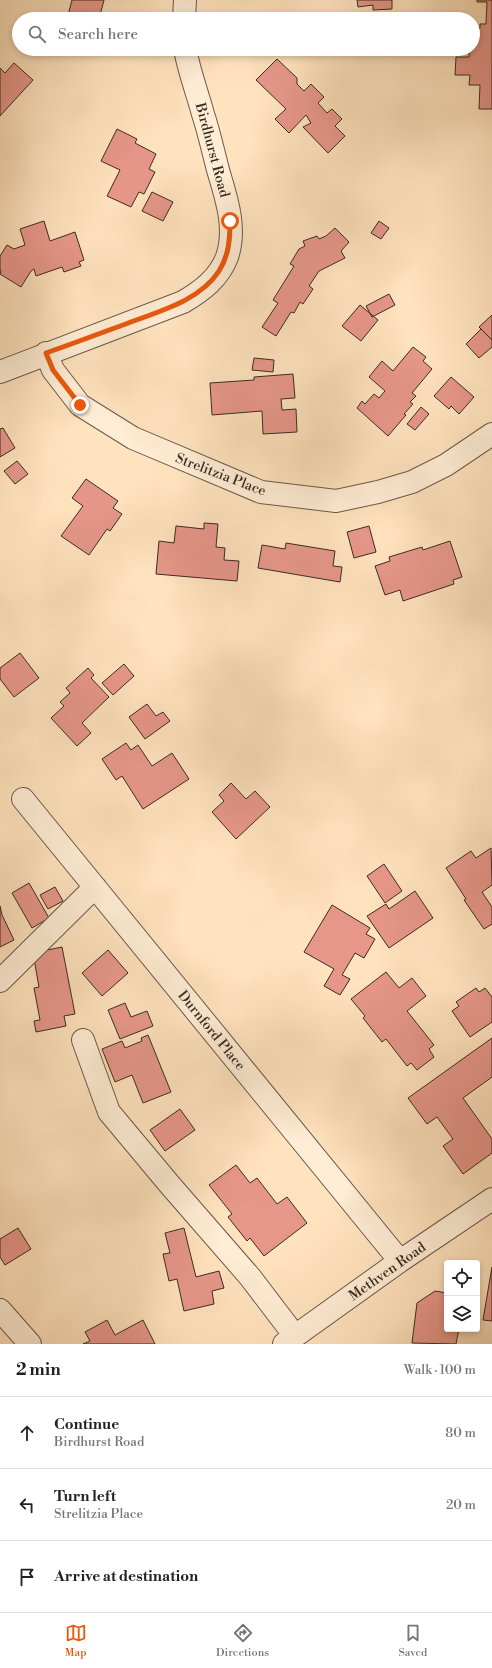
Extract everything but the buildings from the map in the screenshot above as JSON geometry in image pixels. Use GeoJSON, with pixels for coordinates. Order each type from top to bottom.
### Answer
{"type":"FeatureCollection","features":[{"type":"Feature","properties":{"kind":"street"},"geometry":{"type":"LineString","coordinates":[[184,12],[185,0]]}},
{"type":"Feature","properties":{"kind":"street","name":"Birdhurst Road"},"geometry":{"type":"LineString","coordinates":[[0,372],[46,353],[183,302],[198,293],[210,283],[219,271],[227,256],[230,221],[227,203],[204,115],[188,66],[187,56]]}},
{"type":"Feature","properties":{"kind":"street","name":"Strelitzia Place"},"geometry":{"type":"LineString","coordinates":[[46,353],[53,370],[80,405],[133,438],[261,492],[336,502],[378,492],[412,482],[446,465],[492,434]]}},
{"type":"Feature","properties":{"kind":"street","name":"Durnford Place"},"geometry":{"type":"LineString","coordinates":[[23,799],[400,1262]]}},
{"type":"Feature","properties":{"kind":"street"},"geometry":{"type":"LineString","coordinates":[[0,981],[95,887]]}},
{"type":"Feature","properties":{"kind":"street"},"geometry":{"type":"LineString","coordinates":[[83,1040],[109,1112],[250,1277],[289,1340]]}},
{"type":"Feature","properties":{"kind":"street","name":"Methven Road"},"geometry":{"type":"LineString","coordinates":[[289,1340],[492,1199]]}},
{"type":"Feature","properties":{"kind":"street"},"geometry":{"type":"LineString","coordinates":[[0,1310],[30,1344]]}},
{"type":"Feature","properties":{"kind":"route"},"geometry":{"type":"LineString","coordinates":[[80,405],[53,370],[46,353],[183,302],[198,293],[210,283],[219,271],[227,256],[230,238],[230,221]]}}]}
